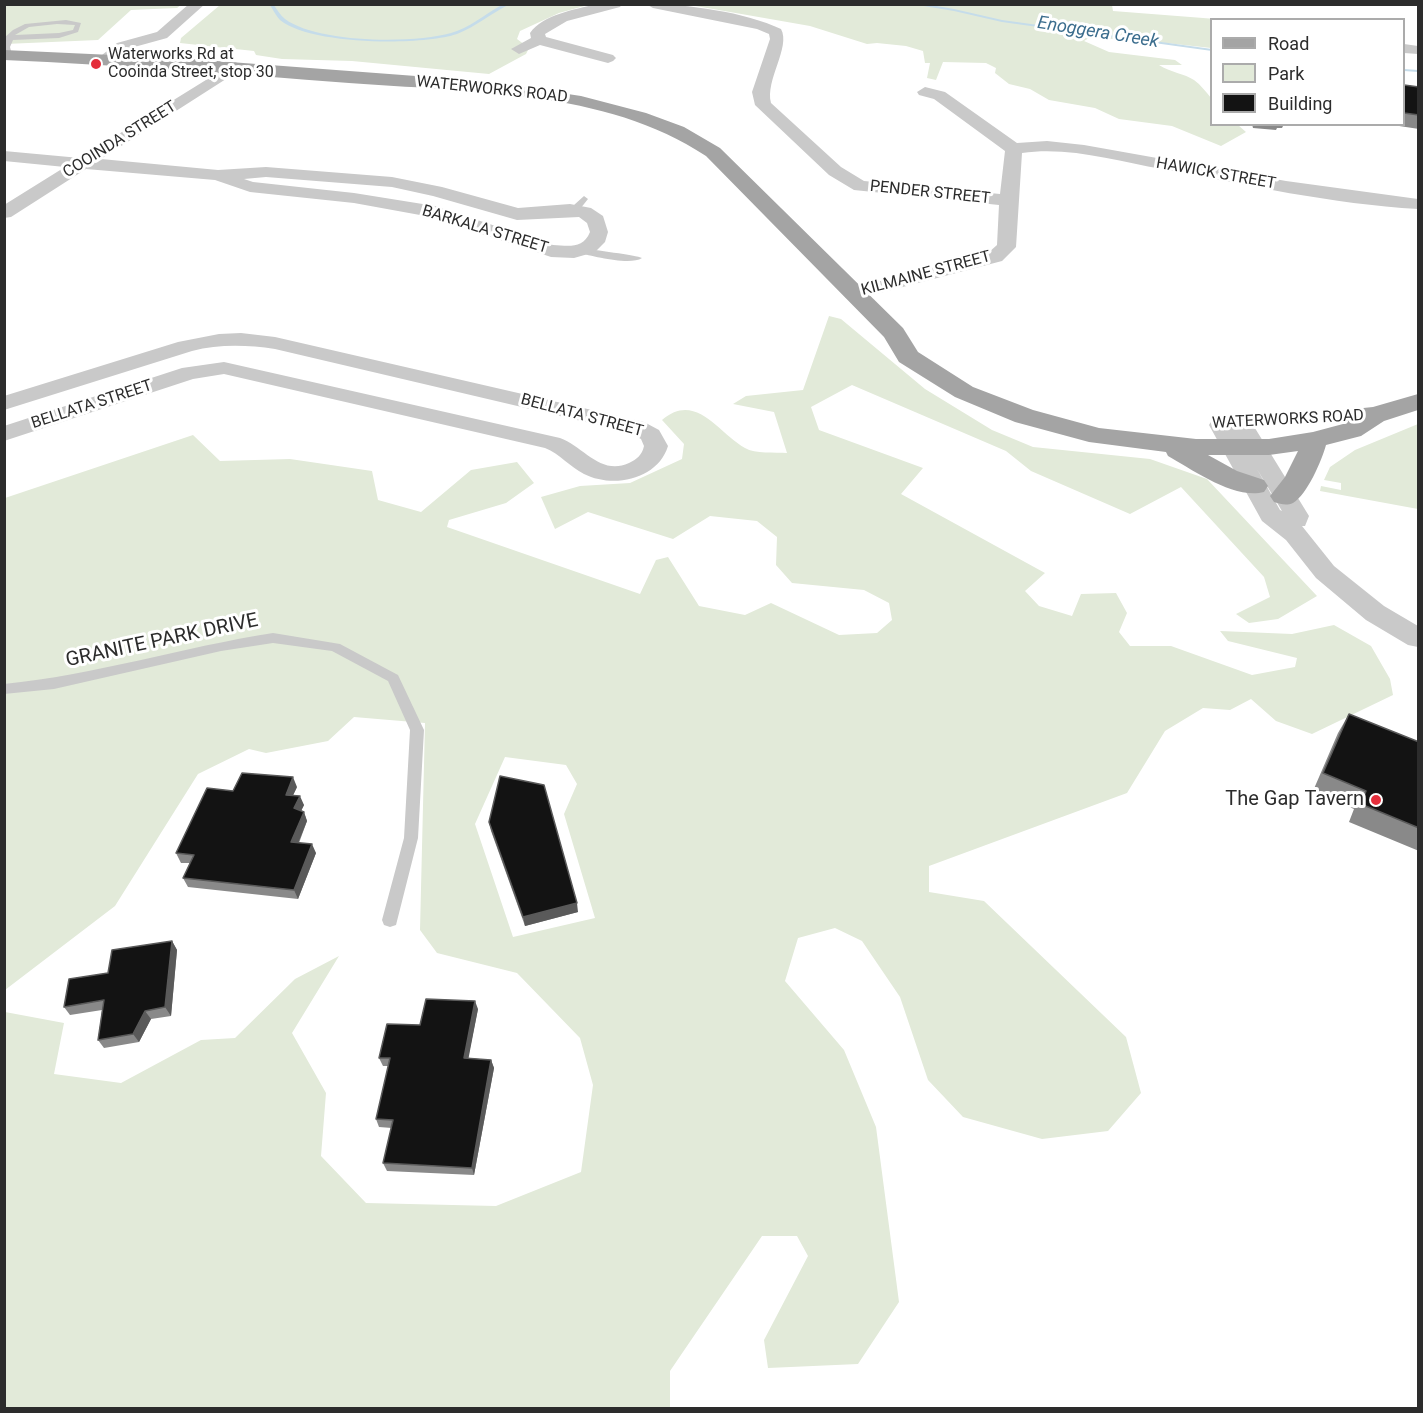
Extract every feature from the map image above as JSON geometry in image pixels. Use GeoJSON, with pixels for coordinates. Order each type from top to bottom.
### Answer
{"type":"FeatureCollection","features":[{"type":"Feature","properties":{"kind":"main road","name":"WATERWORKS ROAD"},"geometry":{"type":"LineString","coordinates":[[7,47],[105,59],[235,67],[536,92],[593,104],[664,125],[691,137],[713,152],[894,333],[908,357],[981,400],[1073,430],[1122,440],[1171,446],[1237,436],[1284,423],[1334,416],[1375,415],[1419,402]]}},
{"type":"Feature","properties":{"kind":"main road","name":"WATERWORKS ROAD"},"geometry":{"type":"LineString","coordinates":[[894,333],[982,376],[1045,400],[1127,419],[1237,436],[1314,440],[1352,430],[1375,415]]}},
{"type":"Feature","properties":{"kind":"main road"},"geometry":{"type":"LineString","coordinates":[[1284,496],[1295,487],[1301,470],[1311,455],[1314,440]]}},
{"type":"Feature","properties":{"kind":"main road"},"geometry":{"type":"LineString","coordinates":[[1171,446],[1227,477],[1254,486]]}},
{"type":"Feature","properties":{"kind":"street"},"geometry":{"type":"LineString","coordinates":[[105,59],[118,47],[162,35],[198,4]]}},
{"type":"Feature","properties":{"kind":"street"},"geometry":{"type":"LineString","coordinates":[[539,40],[537,33],[544,26],[615,4]]}},
{"type":"Feature","properties":{"kind":"street","name":"PENDER STREET"},"geometry":{"type":"LineString","coordinates":[[653,4],[761,25],[776,32],[777,39],[759,92],[763,105],[848,181],[873,188],[1008,200]]}},
{"type":"Feature","properties":{"kind":"street"},"geometry":{"type":"LineString","coordinates":[[519,49],[539,40],[608,58]]}},
{"type":"Feature","properties":{"kind":"street","name":"COOINDA STREET"},"geometry":{"type":"LineString","coordinates":[[4,213],[235,67]]}},
{"type":"Feature","properties":{"kind":"street"},"geometry":{"type":"LineString","coordinates":[[926,92],[939,95],[1014,149]]}},
{"type":"Feature","properties":{"kind":"street","name":"HAWICK STREET"},"geometry":{"type":"LineString","coordinates":[[1014,149],[1030,146],[1091,152],[1354,198],[1419,204]]}},
{"type":"Feature","properties":{"kind":"street","name":"KILMAINE STREET"},"geometry":{"type":"LineString","coordinates":[[853,294],[994,258],[1006,247],[1008,200],[1014,149]]}},
{"type":"Feature","properties":{"kind":"street","name":"BARKALA STREET"},"geometry":{"type":"LineString","coordinates":[[4,156],[218,175],[266,172],[378,181],[436,191],[513,214],[566,210],[584,212],[598,223],[599,232],[595,242],[582,251],[544,250],[470,223],[426,210],[347,197],[250,187],[218,175]]}},
{"type":"Feature","properties":{"kind":"street","name":"BELLATA STREET"},"geometry":{"type":"LineString","coordinates":[[4,403],[185,346],[216,340],[248,339],[275,343],[628,425],[648,432],[654,438],[656,446],[653,457],[641,467],[621,472],[604,472],[594,470],[562,447],[552,443],[224,368],[194,372],[4,434]]}},
{"type":"Feature","properties":{"kind":"street"},"geometry":{"type":"LineString","coordinates":[[1237,436],[1254,486],[1271,515],[1295,534],[1313,560],[1341,587],[1375,613],[1419,638]]}},
{"type":"Feature","properties":{"kind":"street"},"geometry":{"type":"LineString","coordinates":[[1237,436],[1297,516],[1295,534]]}},
{"type":"Feature","properties":{"kind":"lane"},"geometry":{"type":"LineString","coordinates":[[71,22],[79,24],[76,31],[68,34],[7,47],[16,29],[71,22]]}},
{"type":"Feature","properties":{"kind":"lane"},"geometry":{"type":"LineString","coordinates":[[566,210],[577,207],[584,199]]}},
{"type":"Feature","properties":{"kind":"lane"},"geometry":{"type":"LineString","coordinates":[[582,251],[638,258]]}},
{"type":"Feature","properties":{"kind":"lane","name":"GRANITE PARK DRIVE"},"geometry":{"type":"LineString","coordinates":[[4,689],[54,684],[220,646],[273,638],[335,647],[393,678],[417,730],[411,838],[390,920]]}},
{"type":"Feature","properties":{"kind":"green space"},"geometry":{"type":"Polygon","coordinates":[[[4,5],[181,5],[177,8],[131,10],[98,40],[5,44],[4,5]]]}},
{"type":"Feature","properties":{"kind":"green space"},"geometry":{"type":"Polygon","coordinates":[[[220,5],[588,5],[559,13],[520,31],[517,39],[529,48],[526,54],[489,74],[352,61],[282,59],[256,55],[254,51],[180,43],[181,38],[220,5]]]}},
{"type":"Feature","properties":{"kind":"green space"},"geometry":{"type":"Polygon","coordinates":[[[690,5],[1112,5],[1113,11],[1210,19],[1210,48],[1139,40],[1089,38],[1084,41],[1109,52],[1175,60],[1182,65],[1159,65],[1197,82],[1210,97],[1210,126],[1239,126],[1246,132],[1221,146],[1172,126],[1119,119],[1095,108],[1049,100],[1030,89],[1009,84],[995,73],[996,68],[986,63],[943,62],[936,80],[927,78],[930,63],[925,63],[923,51],[906,46],[867,44],[810,26],[690,5]]]}},
{"type":"Feature","properties":{"kind":"green space"},"geometry":{"type":"Polygon","coordinates":[[[829,316],[841,319],[925,389],[992,430],[1033,447],[1150,459],[1207,479],[1317,596],[1278,619],[1249,623],[1236,614],[1270,597],[1264,577],[1181,487],[1130,514],[1031,471],[1006,451],[852,385],[811,407],[819,430],[923,468],[901,494],[1045,573],[1025,591],[1039,606],[1072,616],[1081,594],[1116,593],[1127,613],[1119,632],[1130,646],[1171,646],[1252,675],[1295,667],[1297,658],[1228,641],[1220,631],[1292,634],[1334,625],[1371,646],[1390,679],[1393,695],[1312,734],[1276,721],[1251,699],[1230,710],[1203,708],[1165,731],[1127,793],[929,866],[929,892],[984,901],[1126,1037],[1141,1093],[1108,1131],[1042,1139],[963,1117],[928,1080],[900,997],[862,941],[835,928],[798,938],[785,981],[844,1050],[876,1127],[899,1302],[858,1364],[768,1368],[764,1340],[808,1256],[797,1236],[762,1236],[670,1371],[670,1408],[5,1408],[5,1012],[64,1023],[54,1074],[121,1083],[201,1040],[235,1038],[295,979],[339,956],[292,1033],[326,1093],[321,1156],[366,1203],[496,1206],[581,1172],[593,1085],[580,1038],[517,973],[437,953],[420,930],[425,723],[354,717],[328,741],[266,753],[249,749],[198,774],[115,906],[5,990],[5,498],[193,435],[220,461],[290,459],[372,471],[378,500],[421,512],[471,470],[517,462],[534,483],[506,503],[449,520],[447,527],[640,594],[656,560],[668,557],[699,606],[745,615],[771,603],[839,635],[877,633],[892,620],[889,603],[864,590],[792,583],[776,565],[777,537],[757,521],[710,516],[673,539],[588,512],[555,529],[541,497],[580,486],[630,483],[682,459],[684,444],[662,420],[674,412],[686,410],[696,412],[749,450],[787,453],[774,412],[733,404],[746,396],[803,390],[829,316]],[[505,757],[475,824],[513,937],[595,918],[564,814],[577,784],[566,765],[505,757]]]}},
{"type":"Feature","properties":{"kind":"green space"},"geometry":{"type":"Polygon","coordinates":[[[1418,424],[1418,509],[1320,491],[1321,486],[1341,490],[1341,483],[1324,480],[1330,467],[1355,450],[1418,424]]]}},
{"type":"Feature","properties":{"kind":"building"},"geometry":{"type":"Polygon","coordinates":[[[1405,85],[1419,87],[1419,115],[1405,113],[1405,85]]]}},
{"type":"Feature","properties":{"kind":"building","name":"The Gap Tavern"},"geometry":{"type":"Polygon","coordinates":[[[1349,714],[1419,742],[1419,828],[1361,804],[1366,791],[1323,773],[1349,714]]]}},
{"type":"Feature","properties":{"kind":"building"},"geometry":{"type":"Polygon","coordinates":[[[242,773],[293,777],[286,795],[300,796],[294,808],[304,812],[291,842],[312,844],[294,890],[183,878],[194,855],[176,853],[207,788],[233,791],[242,773]]]}},
{"type":"Feature","properties":{"kind":"building"},"geometry":{"type":"Polygon","coordinates":[[[500,776],[544,785],[577,903],[523,917],[489,822],[500,776]]]}},
{"type":"Feature","properties":{"kind":"building"},"geometry":{"type":"Polygon","coordinates":[[[172,941],[165,1007],[145,1011],[133,1034],[98,1040],[104,1000],[64,1007],[69,979],[108,973],[112,950],[172,941]]]}},
{"type":"Feature","properties":{"kind":"building"},"geometry":{"type":"Polygon","coordinates":[[[426,999],[475,1001],[464,1058],[491,1060],[472,1168],[383,1163],[393,1120],[376,1119],[390,1058],[379,1058],[387,1024],[420,1025],[426,999]]]}},
{"type":"Feature","properties":{"kind":"waterway","name":"Enoggera Creek"},"geometry":{"type":"LineString","coordinates":[[271,4],[282,19],[296,27],[340,37],[392,41],[417,40],[455,33],[508,4]]}},
{"type":"Feature","properties":{"kind":"waterway","name":"Enoggera Creek"},"geometry":{"type":"LineString","coordinates":[[914,4],[1002,21],[1210,50]]}},
{"type":"Feature","properties":{"kind":"waterway","name":"Enoggera Creek"},"geometry":{"type":"LineString","coordinates":[[1405,70],[1418,71]]}},
{"type":"Feature","properties":{"kind":"place","name":"Waterworks Rd at Cooinda Street, stop 30"},"geometry":{"type":"Point","coordinates":[96,64]}},
{"type":"Feature","properties":{"kind":"place","name":"The Gap Tavern"},"geometry":{"type":"Point","coordinates":[1376,800]}}]}
